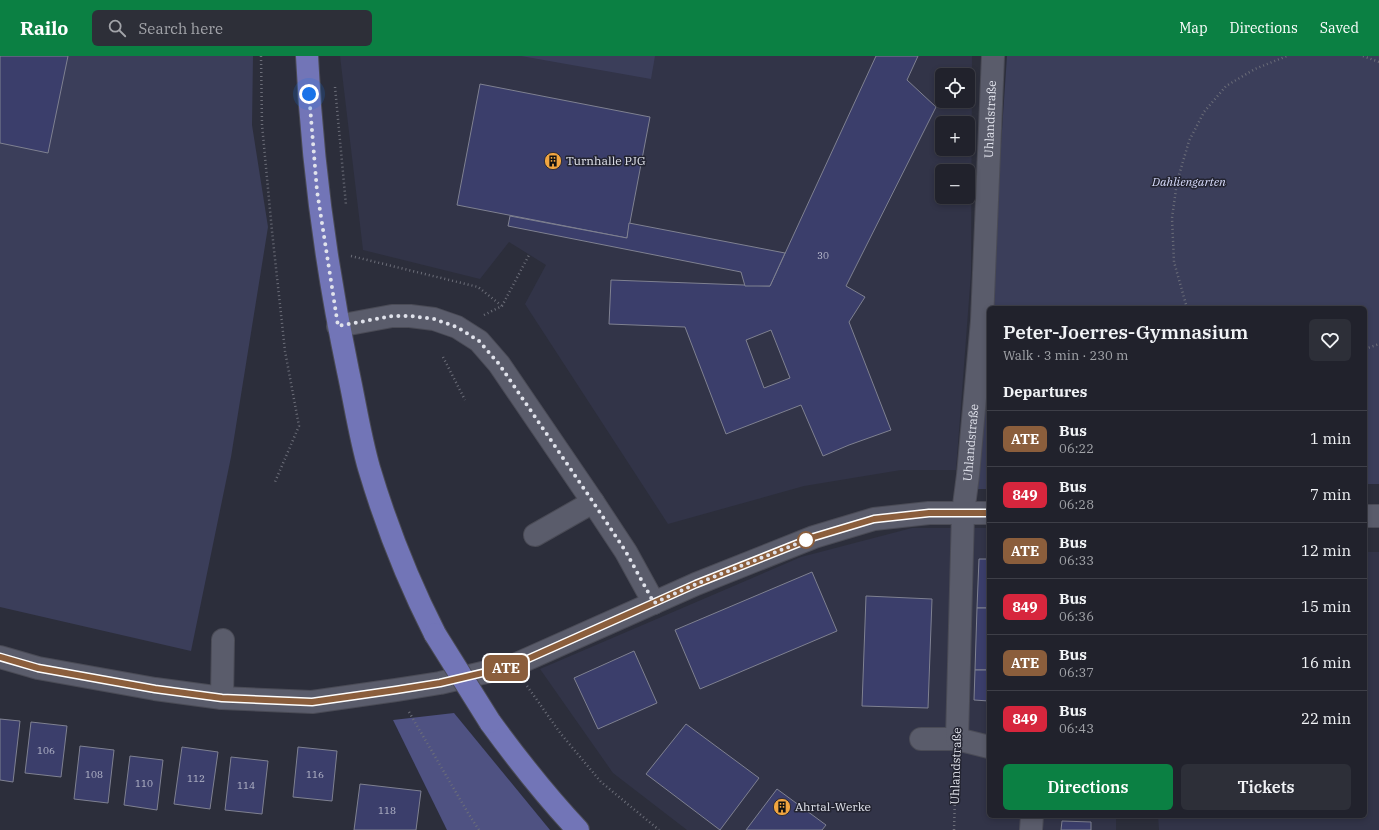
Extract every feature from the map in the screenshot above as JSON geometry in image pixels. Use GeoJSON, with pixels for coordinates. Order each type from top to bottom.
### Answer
{"type":"FeatureCollection","features":[{"type":"Feature","properties":{"kind":"main road"},"geometry":{"type":"LineString","coordinates":[[307,56],[317,191],[338,326],[369,467],[395,544],[412,588],[434,634],[490,722],[511,750],[578,830]]}},
{"type":"Feature","properties":{"kind":"street","name":"Uhlandstraße"},"geometry":{"type":"LineString","coordinates":[[957,739],[963,513],[982,321],[993,56]]}},
{"type":"Feature","properties":{"kind":"street"},"geometry":{"type":"LineString","coordinates":[[338,326],[392,316],[410,316],[434,319],[457,327],[479,341],[499,364],[593,502],[626,552],[654,603]]}},
{"type":"Feature","properties":{"kind":"street"},"geometry":{"type":"LineString","coordinates":[[535,535],[593,502]]}},
{"type":"Feature","properties":{"kind":"street"},"geometry":{"type":"LineString","coordinates":[[0,657],[38,668],[155,689],[222,698],[312,702],[396,690],[440,683],[512,666],[696,584],[814,537],[874,519],[929,513],[987,513]]}},
{"type":"Feature","properties":{"kind":"street"},"geometry":{"type":"LineString","coordinates":[[1367,516],[1379,516]]}},
{"type":"Feature","properties":{"kind":"street"},"geometry":{"type":"LineString","coordinates":[[222,698],[223,640]]}},
{"type":"Feature","properties":{"kind":"street"},"geometry":{"type":"LineString","coordinates":[[921,739],[957,739],[987,746]]}},
{"type":"Feature","properties":{"kind":"street"},"geometry":{"type":"LineString","coordinates":[[1031,830],[1032,818]]}},
{"type":"Feature","properties":{"kind":"path"},"geometry":{"type":"LineString","coordinates":[[261,56],[262,124],[272,231],[285,351],[299,426],[275,482]]}},
{"type":"Feature","properties":{"kind":"path"},"geometry":{"type":"LineString","coordinates":[[1186,306],[1174,262],[1172,218],[1177,182],[1189,141],[1204,112],[1226,86],[1255,69],[1287,56]]}},
{"type":"Feature","properties":{"kind":"path"},"geometry":{"type":"LineString","coordinates":[[1363,56],[1379,62]]}},
{"type":"Feature","properties":{"kind":"path"},"geometry":{"type":"LineString","coordinates":[[335,87],[346,210]]}},
{"type":"Feature","properties":{"kind":"path"},"geometry":{"type":"LineString","coordinates":[[350,248],[351,256],[478,287],[502,306]]}},
{"type":"Feature","properties":{"kind":"path"},"geometry":{"type":"LineString","coordinates":[[478,318],[502,306],[529,255]]}},
{"type":"Feature","properties":{"kind":"path"},"geometry":{"type":"LineString","coordinates":[[1367,348],[1379,344]]}},
{"type":"Feature","properties":{"kind":"path"},"geometry":{"type":"LineString","coordinates":[[443,357],[465,400]]}},
{"type":"Feature","properties":{"kind":"path"},"geometry":{"type":"LineString","coordinates":[[512,666],[561,734],[601,782],[659,830]]}},
{"type":"Feature","properties":{"kind":"path"},"geometry":{"type":"LineString","coordinates":[[396,690],[479,830]]}},
{"type":"Feature","properties":{"kind":"path","name":"Uhlandstraße"},"geometry":{"type":"LineString","coordinates":[[954,830],[957,739]]}},
{"type":"Feature","properties":{"kind":"shaded area"},"geometry":{"type":"Polygon","coordinates":[[[340,56],[972,56],[972,68],[935,68],[935,108],[972,108],[972,116],[935,116],[935,156],[972,156],[972,164],[935,164],[935,204],[971,204],[971,273],[956,470],[901,470],[804,486],[668,524],[525,304],[546,265],[509,242],[480,279],[363,250],[340,56]]]}},
{"type":"Feature","properties":{"kind":"shaded area"},"geometry":{"type":"Polygon","coordinates":[[[912,528],[987,528],[987,818],[1116,818],[1116,830],[687,830],[613,773],[540,669],[801,557],[912,528]]]}},
{"type":"Feature","properties":{"kind":"shaded area"},"geometry":{"type":"Polygon","coordinates":[[[1367,552],[1379,552],[1379,830],[1159,830],[1158,818],[1367,818],[1367,552]]]}},
{"type":"Feature","properties":{"kind":"shaded area"},"geometry":{"type":"Polygon","coordinates":[[[454,713],[550,830],[447,830],[393,720],[454,713]]]}},
{"type":"Feature","properties":{"kind":"green space"},"geometry":{"type":"Polygon","coordinates":[[[0,56],[253,56],[252,125],[268,227],[231,457],[191,651],[0,607],[0,56]]]}},
{"type":"Feature","properties":{"kind":"green space"},"geometry":{"type":"Polygon","coordinates":[[[521,56],[655,56],[651,79],[521,56]]]}},
{"type":"Feature","properties":{"kind":"green space","name":"Dahliengarten"},"geometry":{"type":"Polygon","coordinates":[[[1007,56],[1379,56],[1379,484],[1367,484],[1367,306],[990,306],[1007,56]]]}},
{"type":"Feature","properties":{"kind":"green space"},"geometry":{"type":"Polygon","coordinates":[[[987,346],[987,489],[977,489],[987,346]]]}},
{"type":"Feature","properties":{"kind":"building"},"geometry":{"type":"Polygon","coordinates":[[[0,56],[68,56],[48,153],[0,143],[0,56]]]}},
{"type":"Feature","properties":{"kind":"building"},"geometry":{"type":"Polygon","coordinates":[[[876,56],[918,56],[907,80],[935,108],[846,286],[865,297],[849,322],[891,430],[823,456],[801,405],[726,434],[685,327],[609,324],[611,280],[770,286],[876,56]],[[771,330],[746,340],[764,388],[790,378],[771,330]]]}},
{"type":"Feature","properties":{"kind":"building","name":"Turnhalle PJG"},"geometry":{"type":"Polygon","coordinates":[[[480,84],[650,117],[627,238],[457,205],[480,84]]]}},
{"type":"Feature","properties":{"kind":"building"},"geometry":{"type":"Polygon","coordinates":[[[510,216],[627,238],[629,223],[785,253],[770,286],[745,286],[741,272],[508,226],[510,216]]]}},
{"type":"Feature","properties":{"kind":"building"},"geometry":{"type":"Polygon","coordinates":[[[979,559],[987,559],[987,608],[977,608],[979,559]]]}},
{"type":"Feature","properties":{"kind":"building"},"geometry":{"type":"Polygon","coordinates":[[[812,572],[837,631],[700,689],[675,630],[812,572]]]}},
{"type":"Feature","properties":{"kind":"building"},"geometry":{"type":"Polygon","coordinates":[[[866,596],[932,599],[928,708],[862,706],[866,596]]]}},
{"type":"Feature","properties":{"kind":"building"},"geometry":{"type":"Polygon","coordinates":[[[977,608],[987,608],[987,670],[975,670],[977,608]]]}},
{"type":"Feature","properties":{"kind":"building"},"geometry":{"type":"Polygon","coordinates":[[[634,651],[657,703],[598,729],[574,678],[634,651]]]}},
{"type":"Feature","properties":{"kind":"building"},"geometry":{"type":"Polygon","coordinates":[[[975,670],[987,670],[987,701],[974,700],[975,670]]]}},
{"type":"Feature","properties":{"kind":"building"},"geometry":{"type":"Polygon","coordinates":[[[0,719],[20,721],[13,782],[0,780],[0,719]]]}},
{"type":"Feature","properties":{"kind":"building"},"geometry":{"type":"Polygon","coordinates":[[[31,722],[67,726],[61,777],[25,773],[31,722]]]}},
{"type":"Feature","properties":{"kind":"building"},"geometry":{"type":"Polygon","coordinates":[[[686,724],[759,778],[720,830],[646,774],[686,724]]]}},
{"type":"Feature","properties":{"kind":"building"},"geometry":{"type":"Polygon","coordinates":[[[80,746],[114,750],[108,803],[74,799],[80,746]]]}},
{"type":"Feature","properties":{"kind":"building"},"geometry":{"type":"Polygon","coordinates":[[[182,747],[218,752],[210,809],[174,804],[182,747]]]}},
{"type":"Feature","properties":{"kind":"building"},"geometry":{"type":"Polygon","coordinates":[[[298,747],[337,751],[332,801],[293,797],[298,747]]]}},
{"type":"Feature","properties":{"kind":"building"},"geometry":{"type":"Polygon","coordinates":[[[130,756],[163,760],[157,810],[124,805],[130,756]]]}},
{"type":"Feature","properties":{"kind":"building"},"geometry":{"type":"Polygon","coordinates":[[[231,757],[268,761],[262,814],[225,810],[231,757]]]}},
{"type":"Feature","properties":{"kind":"building"},"geometry":{"type":"Polygon","coordinates":[[[360,784],[421,791],[416,830],[354,830],[360,784]]]}},
{"type":"Feature","properties":{"kind":"building","name":"Ahrtal-Werke"},"geometry":{"type":"Polygon","coordinates":[[[777,789],[826,825],[822,830],[746,830],[777,789]]]}},
{"type":"Feature","properties":{"kind":"building"},"geometry":{"type":"Polygon","coordinates":[[[1062,821],[1091,822],[1091,830],[1061,830],[1062,821]]]}},
{"type":"Feature","properties":{"kind":"bus line","name":"ATE"},"geometry":{"type":"LineString","coordinates":[[0,657],[38,668],[155,689],[222,698],[312,702],[396,690],[440,683],[512,666],[696,584],[814,537],[874,519],[929,513],[987,513]]}},
{"type":"Feature","properties":{"kind":"place","name":"Turnhalle PJG"},"geometry":{"type":"Point","coordinates":[553,161]}},
{"type":"Feature","properties":{"kind":"place","name":"Ahrtal-Werke"},"geometry":{"type":"Point","coordinates":[782,807]}},
{"type":"Feature","properties":{"kind":"route"},"geometry":{"type":"LineString","coordinates":[[309,94],[317,191],[338,326],[392,316],[410,316],[434,319],[457,327],[479,341],[499,364],[593,502],[626,552],[654,603],[696,584],[806,540]]}}]}
